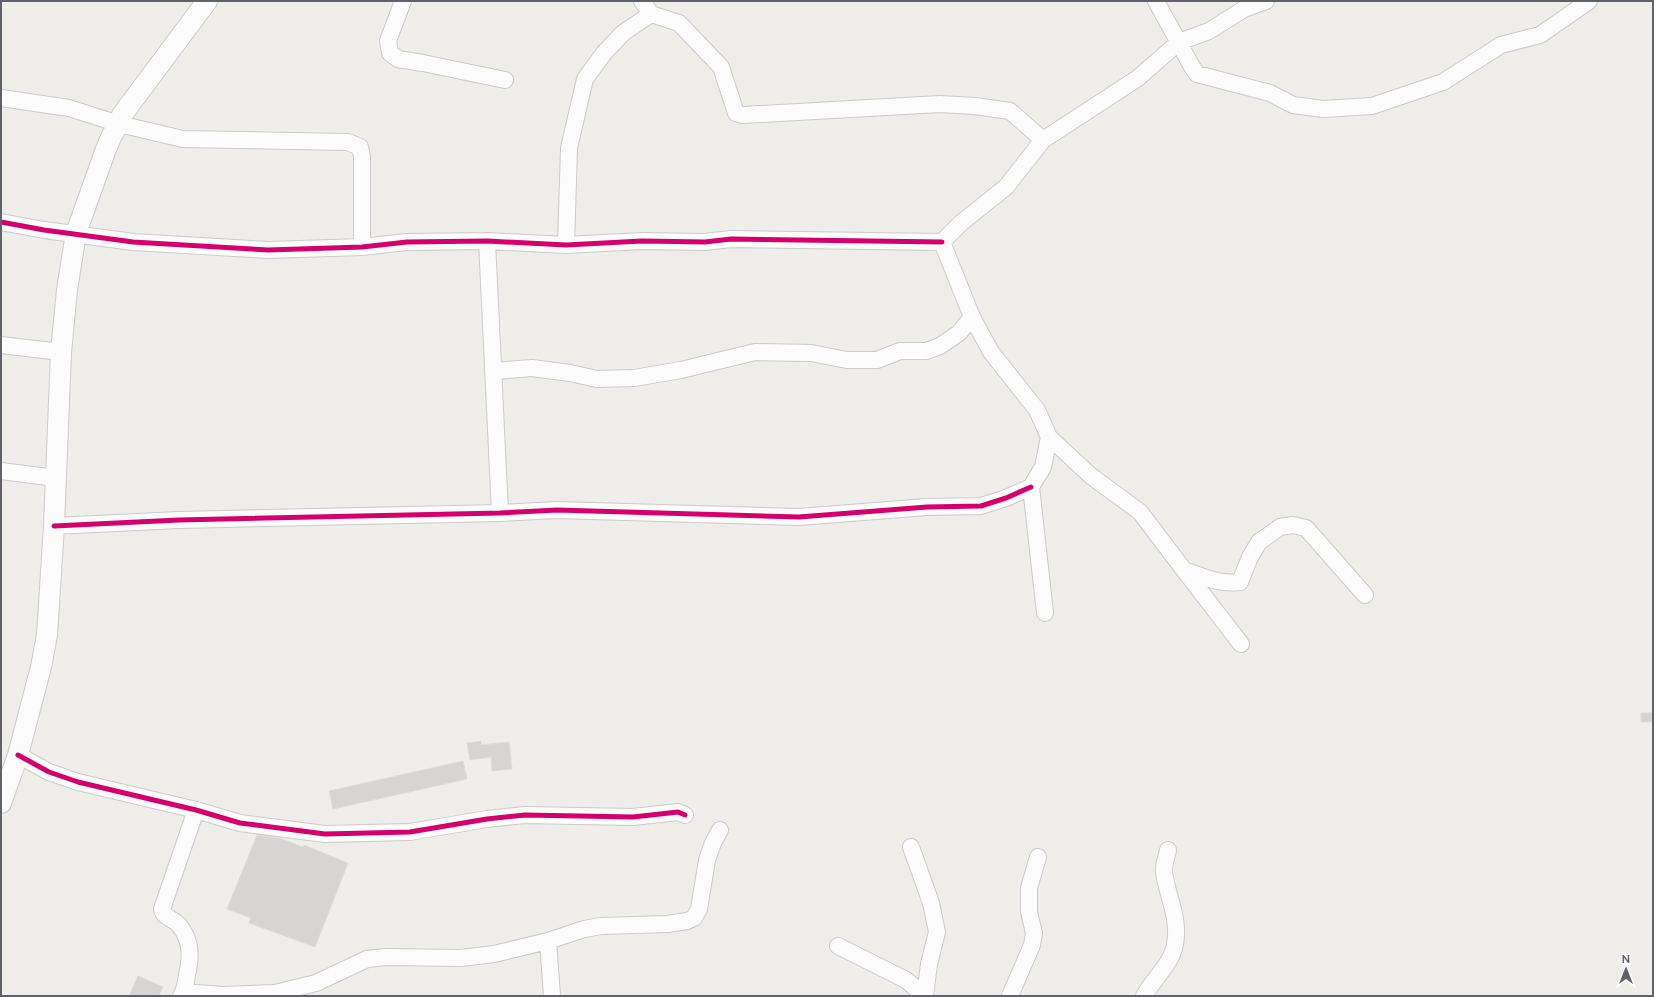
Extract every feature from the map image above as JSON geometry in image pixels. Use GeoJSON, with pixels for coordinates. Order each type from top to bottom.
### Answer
{"type":"FeatureCollection","features":[{"type":"Feature","properties":{"kind":"street"},"geometry":{"type":"LineString","coordinates":[[1,803],[18,755],[44,650],[50,600],[61,352],[67,290],[76,234],[106,149],[122,115],[205,1]]}},
{"type":"Feature","properties":{"kind":"street"},"geometry":{"type":"LineString","coordinates":[[403,1],[388,41],[390,53],[398,59],[505,80]]}},
{"type":"Feature","properties":{"kind":"street"},"geometry":{"type":"LineString","coordinates":[[1156,1],[1197,74],[1270,93],[1293,105],[1323,109],[1372,106],[1442,82],[1501,45],[1540,35],[1589,1]]}},
{"type":"Feature","properties":{"kind":"street"},"geometry":{"type":"LineString","coordinates":[[1,222],[44,230],[133,242],[268,250],[362,247],[407,242],[487,241],[566,245],[642,241],[705,242],[732,239],[942,242],[961,223],[1006,187],[1043,140],[1138,78],[1179,42],[1209,31],[1244,9],[1266,1]]}},
{"type":"Feature","properties":{"kind":"street"},"geometry":{"type":"LineString","coordinates":[[566,245],[569,148],[585,79],[604,53],[647,7],[679,23],[721,67],[736,112],[743,115],[940,104],[975,106],[1010,111],[1043,140]]}},
{"type":"Feature","properties":{"kind":"street"},"geometry":{"type":"LineString","coordinates":[[1,98],[69,108],[119,124],[182,139],[335,140],[348,142],[360,147],[362,157],[362,247]]}},
{"type":"Feature","properties":{"kind":"street"},"geometry":{"type":"LineString","coordinates":[[487,241],[500,513]]}},
{"type":"Feature","properties":{"kind":"street"},"geometry":{"type":"LineString","coordinates":[[942,242],[972,317],[991,352],[1037,410],[1049,437],[1091,476],[1140,512],[1242,644]]}},
{"type":"Feature","properties":{"kind":"street"},"geometry":{"type":"LineString","coordinates":[[494,372],[532,368],[570,372],[597,379],[634,378],[681,370],[755,352],[811,353],[847,360],[877,360],[900,351],[926,350],[940,346],[959,333],[972,317]]}},
{"type":"Feature","properties":{"kind":"street"},"geometry":{"type":"LineString","coordinates":[[1,344],[61,352]]}},
{"type":"Feature","properties":{"kind":"street"},"geometry":{"type":"LineString","coordinates":[[54,526],[179,520],[500,513],[557,510],[799,517],[927,507],[981,506],[1006,498],[1031,487],[1043,467],[1049,437]]}},
{"type":"Feature","properties":{"kind":"street"},"geometry":{"type":"LineString","coordinates":[[1,471],[56,478]]}},
{"type":"Feature","properties":{"kind":"street"},"geometry":{"type":"LineString","coordinates":[[1031,487],[1045,613]]}},
{"type":"Feature","properties":{"kind":"street"},"geometry":{"type":"LineString","coordinates":[[1184,570],[1219,581],[1231,583],[1240,582],[1250,557],[1259,542],[1280,527],[1293,525],[1306,528],[1365,595]]}},
{"type":"Feature","properties":{"kind":"street"},"geometry":{"type":"LineString","coordinates":[[18,755],[49,772],[78,782],[196,810],[240,823],[325,834],[410,832],[487,819],[525,815],[633,817],[678,812],[685,815]]}},
{"type":"Feature","properties":{"kind":"street"},"geometry":{"type":"LineString","coordinates":[[196,810],[162,909],[163,914],[166,917],[178,924],[186,936],[190,946],[191,958],[182,994],[275,993],[316,983],[367,959],[386,957],[461,958],[494,954],[548,941],[584,929],[601,926],[667,924],[687,921],[694,918],[699,909],[707,860],[713,843],[720,830]]}},
{"type":"Feature","properties":{"kind":"street"},"geometry":{"type":"LineString","coordinates":[[911,847],[932,903],[937,932],[929,964],[925,996]]}},
{"type":"Feature","properties":{"kind":"street"},"geometry":{"type":"LineString","coordinates":[[1144,996],[1167,964],[1175,945],[1176,924],[1172,900],[1164,870],[1168,850]]}},
{"type":"Feature","properties":{"kind":"street"},"geometry":{"type":"LineString","coordinates":[[1010,996],[1032,945],[1034,933],[1030,912],[1030,888],[1038,857]]}},
{"type":"Feature","properties":{"kind":"street"},"geometry":{"type":"LineString","coordinates":[[548,941],[552,996]]}},
{"type":"Feature","properties":{"kind":"street"},"geometry":{"type":"LineString","coordinates":[[838,946],[906,980],[925,996]]}},
{"type":"Feature","properties":{"kind":"building"},"geometry":{"type":"Polygon","coordinates":[[[1641,713],[1653,713],[1653,722],[1641,722],[1641,713]]]}},
{"type":"Feature","properties":{"kind":"building"},"geometry":{"type":"Polygon","coordinates":[[[481,741],[481,745],[509,742],[512,769],[492,771],[491,757],[470,760],[467,743],[481,741]]]}},
{"type":"Feature","properties":{"kind":"building"},"geometry":{"type":"Polygon","coordinates":[[[463,761],[467,779],[333,809],[329,791],[463,761]]]}},
{"type":"Feature","properties":{"kind":"building"},"geometry":{"type":"Polygon","coordinates":[[[257,835],[279,838],[303,847],[304,845],[348,863],[315,947],[249,923],[251,918],[227,909],[257,835]]]}},
{"type":"Feature","properties":{"kind":"building"},"geometry":{"type":"Polygon","coordinates":[[[138,976],[163,987],[159,996],[129,996],[138,976]]]}},
{"type":"Feature","properties":{"kind":"cycle path"},"geometry":{"type":"LineString","coordinates":[[1,222],[44,230],[133,242],[268,250],[362,247],[407,242],[487,241],[566,245],[642,241],[705,242],[731,239],[942,242]]}},
{"type":"Feature","properties":{"kind":"cycle path"},"geometry":{"type":"LineString","coordinates":[[54,526],[179,520],[500,513],[557,510],[799,517],[927,507],[981,506],[1006,498],[1031,487]]}},
{"type":"Feature","properties":{"kind":"cycle path"},"geometry":{"type":"LineString","coordinates":[[18,755],[49,772],[78,782],[196,810],[240,823],[325,834],[410,832],[487,819],[525,815],[633,817],[678,812],[685,815]]}}]}
